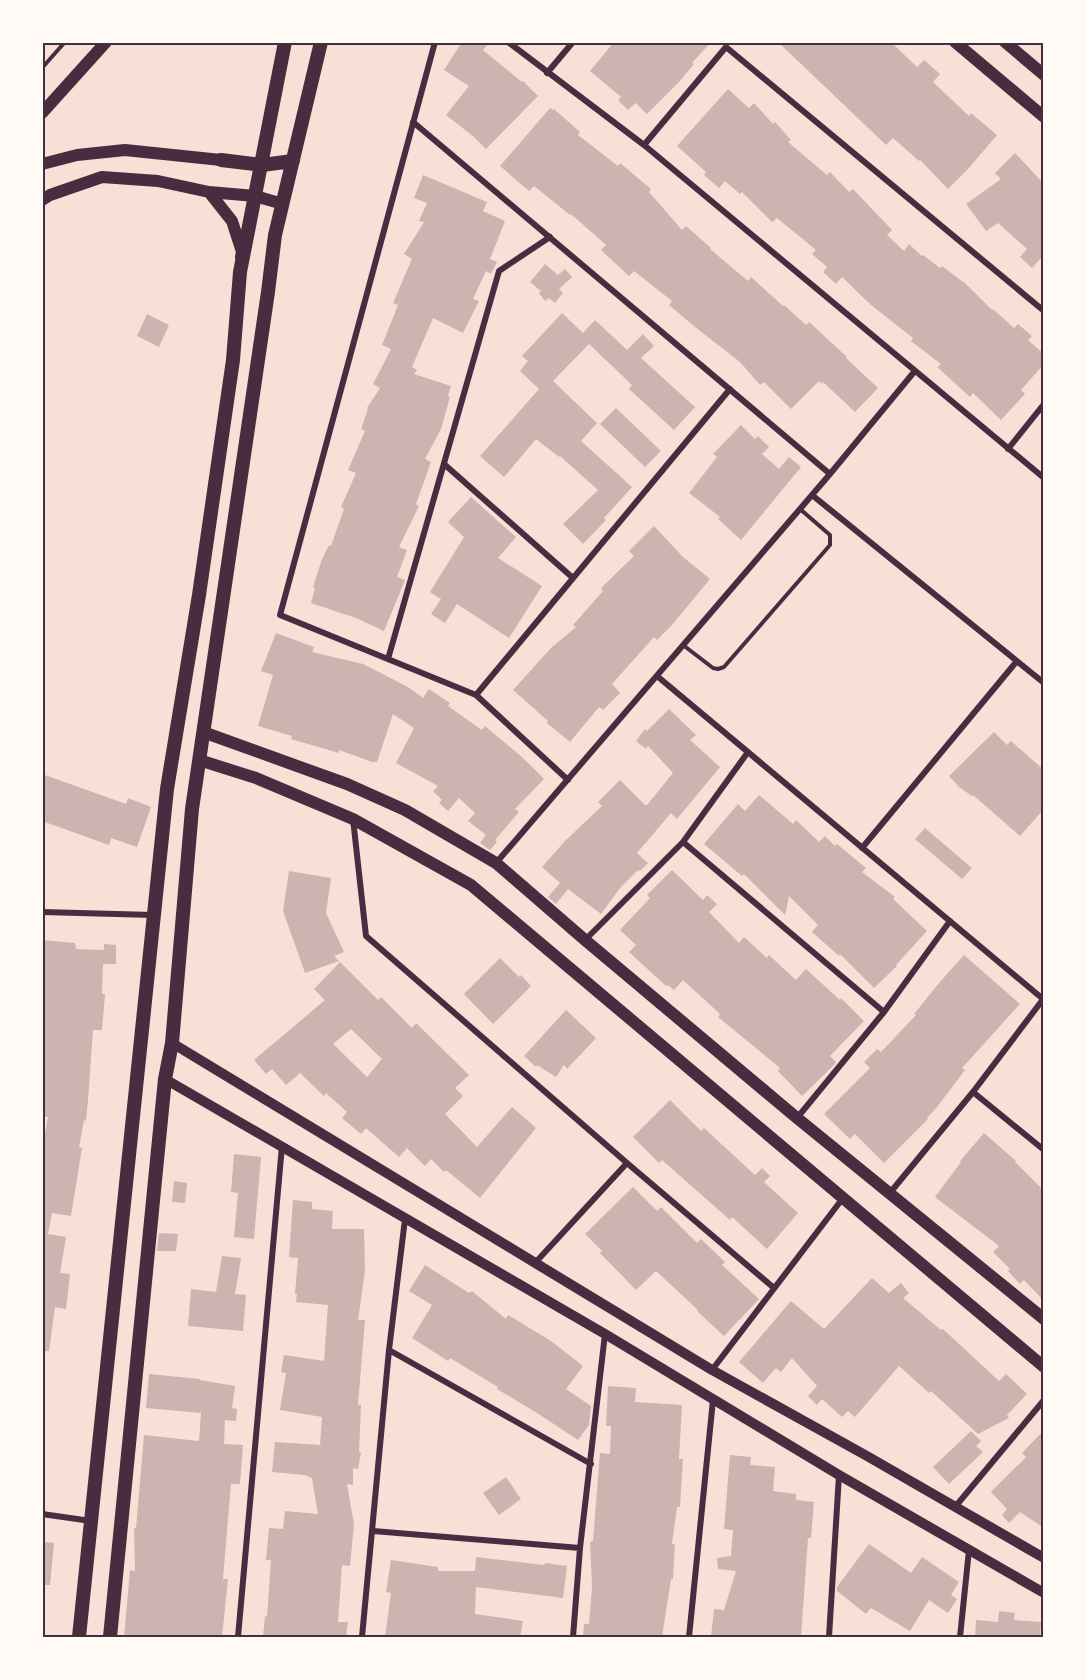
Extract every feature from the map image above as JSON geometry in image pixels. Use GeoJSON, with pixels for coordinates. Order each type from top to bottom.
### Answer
{"type":"FeatureCollection","features":[{"type":"Feature","properties":{"kind":"main road"},"geometry":{"type":"LineString","coordinates":[[42,113],[106,42]]}},
{"type":"Feature","properties":{"kind":"main road"},"geometry":{"type":"LineString","coordinates":[[240,272],[285,42]]}},
{"type":"Feature","properties":{"kind":"main road"},"geometry":{"type":"LineString","coordinates":[[110,1637],[165,1079],[172,1043],[192,809],[275,235],[321,42]]}},
{"type":"Feature","properties":{"kind":"main road"},"geometry":{"type":"LineString","coordinates":[[955,42],[1044,117]]}},
{"type":"Feature","properties":{"kind":"main road"},"geometry":{"type":"LineString","coordinates":[[1005,42],[1044,75]]}},
{"type":"Feature","properties":{"kind":"main road"},"geometry":{"type":"LineString","coordinates":[[42,164],[77,155],[125,150],[262,165],[293,161]]}},
{"type":"Feature","properties":{"kind":"main road"},"geometry":{"type":"LineString","coordinates":[[42,200],[50,195],[102,177],[158,181],[209,192],[255,196],[283,204]]}},
{"type":"Feature","properties":{"kind":"main road"},"geometry":{"type":"LineString","coordinates":[[80,1637],[166,789],[199,595],[233,360],[242,252],[232,221],[209,192]]}},
{"type":"Feature","properties":{"kind":"main road"},"geometry":{"type":"LineString","coordinates":[[203,732],[347,784],[395,806],[496,863],[797,1118],[1044,1319]]}},
{"type":"Feature","properties":{"kind":"main road"},"geometry":{"type":"LineString","coordinates":[[199,760],[256,778],[353,819],[471,885],[1044,1367]]}},
{"type":"Feature","properties":{"kind":"street"},"geometry":{"type":"LineString","coordinates":[[435,42],[280,615],[476,695],[568,780]]}},
{"type":"Feature","properties":{"kind":"street"},"geometry":{"type":"LineString","coordinates":[[508,42],[644,145],[1044,478]]}},
{"type":"Feature","properties":{"kind":"street"},"geometry":{"type":"LineString","coordinates":[[547,73],[573,42]]}},
{"type":"Feature","properties":{"kind":"street"},"geometry":{"type":"LineString","coordinates":[[644,145],[728,45],[1044,311]]}},
{"type":"Feature","properties":{"kind":"street"},"geometry":{"type":"LineString","coordinates":[[413,122],[830,474]]}},
{"type":"Feature","properties":{"kind":"street"},"geometry":{"type":"LineString","coordinates":[[388,659],[499,271],[550,237]]}},
{"type":"Feature","properties":{"kind":"street"},"geometry":{"type":"LineString","coordinates":[[496,863],[830,474],[914,372]]}},
{"type":"Feature","properties":{"kind":"street"},"geometry":{"type":"LineString","coordinates":[[476,695],[730,389]]}},
{"type":"Feature","properties":{"kind":"street"},"geometry":{"type":"LineString","coordinates":[[1008,449],[1044,404]]}},
{"type":"Feature","properties":{"kind":"street"},"geometry":{"type":"LineString","coordinates":[[444,464],[573,578]]}},
{"type":"Feature","properties":{"kind":"street"},"geometry":{"type":"LineString","coordinates":[[812,495],[1044,683]]}},
{"type":"Feature","properties":{"kind":"street"},"geometry":{"type":"LineString","coordinates":[[862,848],[1017,662]]}},
{"type":"Feature","properties":{"kind":"street"},"geometry":{"type":"LineString","coordinates":[[657,676],[1043,999],[973,1092],[889,1194]]}},
{"type":"Feature","properties":{"kind":"street"},"geometry":{"type":"LineString","coordinates":[[585,940],[683,842],[748,752]]}},
{"type":"Feature","properties":{"kind":"street"},"geometry":{"type":"LineString","coordinates":[[353,819],[366,936],[774,1288]]}},
{"type":"Feature","properties":{"kind":"street"},"geometry":{"type":"LineString","coordinates":[[683,842],[884,1012]]}},
{"type":"Feature","properties":{"kind":"street"},"geometry":{"type":"LineString","coordinates":[[42,912],[154,915]]}},
{"type":"Feature","properties":{"kind":"street"},"geometry":{"type":"LineString","coordinates":[[797,1118],[884,1012],[950,921]]}},
{"type":"Feature","properties":{"kind":"street"},"geometry":{"type":"LineString","coordinates":[[172,1043],[712,1370],[1044,1558]]}},
{"type":"Feature","properties":{"kind":"street"},"geometry":{"type":"LineString","coordinates":[[165,1079],[605,1334],[839,1475],[1044,1593]]}},
{"type":"Feature","properties":{"kind":"street"},"geometry":{"type":"LineString","coordinates":[[973,1092],[1044,1150]]}},
{"type":"Feature","properties":{"kind":"street"},"geometry":{"type":"LineString","coordinates":[[238,1637],[282,1146]]}},
{"type":"Feature","properties":{"kind":"street"},"geometry":{"type":"LineString","coordinates":[[535,1263],[627,1163]]}},
{"type":"Feature","properties":{"kind":"street"},"geometry":{"type":"LineString","coordinates":[[712,1370],[843,1198]]}},
{"type":"Feature","properties":{"kind":"street"},"geometry":{"type":"LineString","coordinates":[[362,1637],[389,1350],[405,1219]]}},
{"type":"Feature","properties":{"kind":"street"},"geometry":{"type":"LineString","coordinates":[[573,1637],[580,1548],[605,1334]]}},
{"type":"Feature","properties":{"kind":"street"},"geometry":{"type":"LineString","coordinates":[[389,1350],[591,1464]]}},
{"type":"Feature","properties":{"kind":"street"},"geometry":{"type":"LineString","coordinates":[[689,1637],[713,1400]]}},
{"type":"Feature","properties":{"kind":"street"},"geometry":{"type":"LineString","coordinates":[[954,1508],[1044,1400]]}},
{"type":"Feature","properties":{"kind":"street"},"geometry":{"type":"LineString","coordinates":[[829,1637],[839,1475]]}},
{"type":"Feature","properties":{"kind":"street"},"geometry":{"type":"LineString","coordinates":[[42,1514],[91,1521]]}},
{"type":"Feature","properties":{"kind":"street"},"geometry":{"type":"LineString","coordinates":[[373,1531],[580,1548]]}},
{"type":"Feature","properties":{"kind":"street"},"geometry":{"type":"LineString","coordinates":[[960,1637],[969,1550]]}},
{"type":"Feature","properties":{"kind":"lane"},"geometry":{"type":"LineString","coordinates":[[42,68],[64,42]]}},
{"type":"Feature","properties":{"kind":"lane"},"geometry":{"type":"LineString","coordinates":[[683,645],[713,668],[724,667],[830,545],[830,535],[800,509]]}},
{"type":"Feature","properties":{"kind":"building"},"geometry":{"type":"Polygon","coordinates":[[[462,42],[490,42],[483,50],[523,81],[538,96],[486,149],[446,115],[469,86],[444,70],[462,42]]]}},
{"type":"Feature","properties":{"kind":"building"},"geometry":{"type":"Polygon","coordinates":[[[614,42],[711,42],[692,63],[694,64],[680,81],[647,114],[636,103],[628,110],[618,100],[621,97],[590,71],[614,42]]]}},
{"type":"Feature","properties":{"kind":"building"},"geometry":{"type":"Polygon","coordinates":[[[778,42],[891,42],[917,67],[924,60],[940,74],[933,82],[969,116],[971,113],[997,135],[948,189],[920,160],[893,138],[886,145],[778,42]]]}},
{"type":"Feature","properties":{"kind":"building"},"geometry":{"type":"Polygon","coordinates":[[[728,89],[749,108],[754,103],[791,140],[788,142],[827,175],[830,172],[849,192],[853,189],[892,230],[887,235],[904,251],[909,244],[922,256],[940,268],[942,266],[963,281],[1014,328],[1018,324],[1032,336],[1028,340],[1044,354],[1044,364],[1021,390],[1025,394],[1001,420],[973,393],[970,397],[937,367],[941,364],[911,341],[913,338],[871,305],[842,277],[836,284],[823,272],[827,267],[812,254],[816,250],[777,218],[772,222],[742,192],[740,194],[725,181],[719,188],[704,175],[706,172],[677,146],[728,89]]]}},
{"type":"Feature","properties":{"kind":"building"},"geometry":{"type":"Polygon","coordinates":[[[550,108],[580,132],[578,135],[618,166],[620,163],[651,189],[649,192],[682,230],[686,226],[748,281],[751,277],[806,325],[809,322],[878,388],[855,412],[823,382],[822,384],[819,381],[791,409],[764,382],[760,385],[740,362],[669,305],[672,301],[634,271],[629,276],[601,250],[606,245],[571,214],[534,186],[529,191],[500,166],[550,108]]]}},
{"type":"Feature","properties":{"kind":"building"},"geometry":{"type":"Polygon","coordinates":[[[1015,153],[1044,184],[1044,255],[1032,268],[1020,257],[1027,249],[998,223],[986,231],[966,204],[1001,179],[995,173],[1015,153]]]}},
{"type":"Feature","properties":{"kind":"building"},"geometry":{"type":"Polygon","coordinates":[[[423,175],[487,202],[483,211],[505,221],[490,259],[497,262],[491,274],[486,271],[473,299],[479,301],[463,333],[433,318],[412,367],[417,370],[414,374],[451,386],[448,396],[450,397],[441,429],[425,459],[431,462],[416,504],[419,506],[399,547],[407,550],[397,577],[405,580],[384,631],[356,618],[311,603],[315,588],[313,587],[322,559],[329,545],[331,546],[344,509],[341,507],[356,473],[348,470],[365,431],[361,429],[367,408],[380,388],[373,384],[391,349],[382,345],[398,305],[393,303],[412,259],[404,254],[424,222],[419,221],[427,203],[414,198],[423,175]]]}},
{"type":"Feature","properties":{"kind":"building"},"geometry":{"type":"Polygon","coordinates":[[[545,264],[558,275],[565,269],[572,277],[559,289],[563,293],[555,303],[549,298],[545,301],[539,293],[541,291],[530,282],[545,264]]]}},
{"type":"Feature","properties":{"kind":"building"},"geometry":{"type":"Polygon","coordinates":[[[562,313],[583,333],[595,320],[627,350],[643,334],[654,346],[641,358],[695,407],[674,430],[629,389],[632,385],[589,344],[553,381],[597,423],[581,441],[632,487],[583,544],[563,524],[598,490],[560,456],[536,439],[504,477],[480,456],[539,389],[520,371],[528,361],[522,356],[562,313]]]}},
{"type":"Feature","properties":{"kind":"building"},"geometry":{"type":"Polygon","coordinates":[[[147,314],[169,325],[159,347],[137,336],[147,314]]]}},
{"type":"Feature","properties":{"kind":"building"},"geometry":{"type":"Polygon","coordinates":[[[616,408],[661,451],[645,467],[600,424],[616,408]]]}},
{"type":"Feature","properties":{"kind":"building"},"geometry":{"type":"Polygon","coordinates":[[[741,425],[755,439],[758,436],[769,447],[762,454],[779,469],[789,457],[801,467],[741,540],[718,519],[720,517],[689,493],[717,457],[713,454],[741,425]]]}},
{"type":"Feature","properties":{"kind":"building"},"geometry":{"type":"Polygon","coordinates":[[[471,497],[516,537],[498,558],[542,586],[509,638],[457,604],[445,623],[431,614],[441,599],[430,592],[464,537],[448,522],[471,497]]]}},
{"type":"Feature","properties":{"kind":"building"},"geometry":{"type":"Polygon","coordinates":[[[654,526],[683,557],[710,579],[672,625],[657,640],[654,637],[612,684],[620,693],[603,710],[599,707],[570,742],[513,690],[551,648],[576,627],[573,625],[603,591],[601,588],[634,556],[629,551],[654,526]]]}},
{"type":"Feature","properties":{"kind":"building"},"geometry":{"type":"Polygon","coordinates":[[[276,633],[314,647],[312,652],[363,664],[408,687],[423,698],[429,689],[450,703],[448,706],[482,730],[485,726],[544,779],[515,809],[519,812],[495,840],[497,842],[490,850],[480,843],[486,835],[468,821],[475,813],[459,798],[448,811],[439,803],[442,800],[433,791],[438,786],[396,763],[414,728],[393,714],[377,762],[291,739],[292,736],[258,726],[273,675],[261,671],[276,633]]]}},
{"type":"Feature","properties":{"kind":"building"},"geometry":{"type":"Polygon","coordinates":[[[669,709],[696,735],[690,740],[720,767],[677,819],[671,813],[637,853],[648,863],[620,888],[601,914],[568,889],[556,904],[548,897],[560,883],[542,867],[565,841],[602,806],[598,802],[620,780],[647,805],[673,773],[648,746],[646,749],[636,741],[645,729],[647,731],[669,709]]]}},
{"type":"Feature","properties":{"kind":"building"},"geometry":{"type":"Polygon","coordinates":[[[994,732],[1007,745],[1011,741],[1044,770],[1044,809],[1020,836],[973,795],[959,787],[949,776],[994,732]]]}},
{"type":"Feature","properties":{"kind":"building"},"geometry":{"type":"Polygon","coordinates":[[[42,774],[126,804],[128,798],[151,807],[137,847],[111,838],[109,845],[42,821],[42,774]]]}},
{"type":"Feature","properties":{"kind":"building"},"geometry":{"type":"Polygon","coordinates":[[[759,795],[793,824],[796,820],[819,842],[825,836],[835,846],[837,844],[866,868],[862,872],[895,897],[893,899],[927,931],[897,966],[874,988],[840,954],[839,956],[812,932],[818,925],[789,896],[785,915],[744,874],[742,876],[704,844],[738,804],[745,811],[759,795]]]}},
{"type":"Feature","properties":{"kind":"building"},"geometry":{"type":"Polygon","coordinates":[[[925,828],[972,868],[962,879],[915,839],[925,828]]]}},
{"type":"Feature","properties":{"kind":"building"},"geometry":{"type":"Polygon","coordinates":[[[672,870],[703,900],[707,895],[717,904],[709,912],[739,943],[744,937],[767,958],[769,955],[796,980],[806,969],[864,1021],[830,1056],[836,1062],[835,1064],[802,1096],[778,1071],[780,1068],[718,1017],[720,1014],[683,980],[674,990],[666,986],[629,952],[636,945],[620,930],[650,898],[647,895],[672,870]]]}},
{"type":"Feature","properties":{"kind":"building"},"geometry":{"type":"Polygon","coordinates":[[[289,871],[331,878],[326,913],[344,952],[334,956],[339,961],[305,973],[283,911],[289,871]]]}},
{"type":"Feature","properties":{"kind":"building"},"geometry":{"type":"Polygon","coordinates":[[[42,940],[75,943],[76,949],[104,950],[104,944],[116,945],[116,964],[103,964],[102,994],[105,994],[102,1030],[93,1030],[86,1121],[84,1120],[79,1147],[82,1148],[71,1216],[52,1213],[48,1234],[66,1237],[60,1273],[70,1274],[66,1309],[55,1307],[49,1351],[42,1351],[42,1149],[48,1117],[42,1116],[42,940]]]}},
{"type":"Feature","properties":{"kind":"building"},"geometry":{"type":"Polygon","coordinates":[[[964,955],[1020,1004],[962,1068],[965,1070],[928,1119],[884,1163],[855,1134],[850,1139],[824,1114],[870,1068],[864,1062],[877,1049],[881,1052],[916,1015],[914,1014],[964,955]]]}},
{"type":"Feature","properties":{"kind":"building"},"geometry":{"type":"Polygon","coordinates":[[[500,958],[531,986],[493,1024],[464,994],[500,958]]]}},
{"type":"Feature","properties":{"kind":"building"},"geometry":{"type":"Polygon","coordinates":[[[340,962],[378,1000],[381,997],[412,1028],[416,1023],[469,1075],[455,1088],[463,1096],[445,1114],[477,1147],[512,1107],[536,1128],[480,1198],[446,1170],[444,1172],[431,1159],[425,1166],[407,1148],[399,1157],[366,1128],[361,1134],[342,1118],[347,1112],[326,1093],[324,1096],[300,1073],[286,1085],[272,1069],[266,1074],[254,1060],[325,1000],[314,989],[340,962]],[[351,1029],[333,1044],[367,1077],[382,1059],[351,1029]]]}},
{"type":"Feature","properties":{"kind":"building"},"geometry":{"type":"Polygon","coordinates":[[[566,1010],[596,1038],[567,1069],[564,1065],[556,1077],[537,1065],[536,1067],[524,1056],[566,1010]]]}},
{"type":"Feature","properties":{"kind":"building"},"geometry":{"type":"Polygon","coordinates":[[[670,1100],[701,1131],[704,1128],[755,1175],[762,1168],[770,1176],[764,1182],[798,1213],[767,1249],[732,1217],[730,1220],[662,1160],[659,1163],[633,1137],[670,1100]]]}},
{"type":"Feature","properties":{"kind":"building"},"geometry":{"type":"Polygon","coordinates":[[[984,1133],[1016,1161],[1044,1191],[1044,1301],[1024,1280],[1020,1284],[1008,1271],[1010,1269],[993,1252],[999,1246],[935,1197],[960,1161],[984,1133]]]}},
{"type":"Feature","properties":{"kind":"building"},"geometry":{"type":"Polygon","coordinates":[[[234,1154],[261,1157],[254,1239],[234,1237],[238,1193],[231,1192],[234,1154]]]}},
{"type":"Feature","properties":{"kind":"building"},"geometry":{"type":"Polygon","coordinates":[[[174,1181],[187,1183],[185,1203],[172,1202],[174,1181]]]}},
{"type":"Feature","properties":{"kind":"building"},"geometry":{"type":"Polygon","coordinates":[[[633,1187],[657,1211],[661,1207],[697,1243],[701,1239],[725,1262],[722,1265],[759,1299],[724,1336],[656,1271],[636,1290],[585,1234],[633,1187]]]}},
{"type":"Feature","properties":{"kind":"building"},"geometry":{"type":"Polygon","coordinates":[[[293,1200],[312,1202],[312,1209],[333,1211],[332,1229],[364,1229],[365,1271],[358,1320],[365,1320],[358,1405],[361,1405],[359,1452],[361,1452],[358,1469],[353,1468],[353,1485],[347,1484],[354,1524],[350,1566],[342,1565],[338,1622],[348,1622],[346,1637],[263,1637],[265,1616],[267,1617],[271,1560],[266,1560],[269,1528],[283,1529],[285,1511],[318,1514],[312,1478],[272,1472],[275,1442],[320,1445],[322,1417],[280,1410],[286,1373],[281,1372],[284,1355],[324,1361],[328,1305],[296,1302],[298,1258],[289,1257],[293,1200]]]}},
{"type":"Feature","properties":{"kind":"building"},"geometry":{"type":"Polygon","coordinates":[[[159,1233],[178,1234],[176,1251],[157,1251],[159,1233]]]}},
{"type":"Feature","properties":{"kind":"building"},"geometry":{"type":"Polygon","coordinates":[[[222,1256],[241,1258],[235,1294],[246,1295],[243,1331],[188,1326],[191,1289],[216,1292],[222,1256]]]}},
{"type":"Feature","properties":{"kind":"building"},"geometry":{"type":"Polygon","coordinates":[[[425,1265],[469,1293],[472,1291],[506,1319],[508,1315],[551,1341],[583,1366],[566,1389],[591,1406],[589,1425],[578,1440],[497,1389],[498,1387],[450,1358],[448,1361],[412,1338],[432,1305],[409,1291],[425,1265]]]}},
{"type":"Feature","properties":{"kind":"building"},"geometry":{"type":"Polygon","coordinates":[[[872,1278],[889,1293],[901,1283],[909,1293],[903,1298],[941,1330],[943,1329],[999,1381],[1006,1374],[1027,1394],[1007,1415],[1009,1418],[978,1434],[931,1391],[929,1393],[899,1366],[855,1417],[848,1411],[842,1417],[822,1399],[817,1405],[808,1396],[817,1386],[792,1358],[781,1372],[776,1368],[763,1383],[739,1362],[791,1301],[824,1329],[872,1278]]]}},
{"type":"Feature","properties":{"kind":"building"},"geometry":{"type":"Polygon","coordinates":[[[149,1374],[200,1379],[235,1386],[232,1408],[237,1409],[236,1421],[225,1420],[224,1444],[243,1445],[240,1484],[231,1484],[223,1579],[228,1579],[222,1637],[124,1637],[130,1570],[135,1571],[134,1528],[136,1528],[144,1435],[199,1441],[201,1413],[146,1408],[149,1374]]]}},
{"type":"Feature","properties":{"kind":"building"},"geometry":{"type":"Polygon","coordinates":[[[608,1386],[636,1388],[635,1402],[682,1405],[679,1459],[683,1459],[680,1507],[677,1507],[672,1544],[675,1544],[673,1579],[671,1579],[662,1637],[583,1637],[584,1624],[589,1624],[592,1587],[590,1542],[593,1541],[600,1453],[610,1454],[611,1426],[606,1426],[608,1386]]]}},
{"type":"Feature","properties":{"kind":"building"},"geometry":{"type":"Polygon","coordinates":[[[1044,1430],[1044,1528],[1020,1512],[1009,1523],[1002,1515],[1007,1509],[991,1492],[1026,1457],[1022,1453],[1044,1430]]]}},
{"type":"Feature","properties":{"kind":"building"},"geometry":{"type":"Polygon","coordinates":[[[971,1431],[981,1441],[976,1446],[983,1452],[949,1484],[933,1467],[971,1431]]]}},
{"type":"Feature","properties":{"kind":"building"},"geometry":{"type":"Polygon","coordinates":[[[730,1455],[751,1457],[750,1465],[775,1467],[773,1491],[796,1494],[796,1500],[814,1502],[811,1538],[808,1538],[801,1637],[711,1637],[714,1609],[724,1610],[736,1571],[718,1569],[717,1558],[731,1556],[733,1530],[724,1529],[730,1455]]]}},
{"type":"Feature","properties":{"kind":"building"},"geometry":{"type":"Polygon","coordinates":[[[506,1477],[521,1499],[499,1515],[483,1493],[506,1477]]]}},
{"type":"Feature","properties":{"kind":"building"},"geometry":{"type":"Polygon","coordinates":[[[42,1542],[54,1543],[50,1585],[42,1585],[42,1542]]]}},
{"type":"Feature","properties":{"kind":"building"},"geometry":{"type":"Polygon","coordinates":[[[869,1544],[911,1573],[922,1557],[959,1582],[951,1595],[957,1599],[948,1613],[929,1600],[910,1631],[871,1608],[866,1614],[837,1591],[837,1587],[869,1544]]]}},
{"type":"Feature","properties":{"kind":"building"},"geometry":{"type":"Polygon","coordinates":[[[476,1557],[567,1566],[563,1598],[476,1587],[475,1614],[523,1621],[520,1637],[385,1637],[391,1593],[386,1592],[391,1560],[438,1567],[438,1571],[475,1571],[476,1557]]]}},
{"type":"Feature","properties":{"kind":"building"},"geometry":{"type":"Polygon","coordinates":[[[999,1611],[1015,1613],[1014,1620],[1041,1622],[1040,1637],[975,1637],[976,1620],[998,1622],[999,1611]]]}}]}
